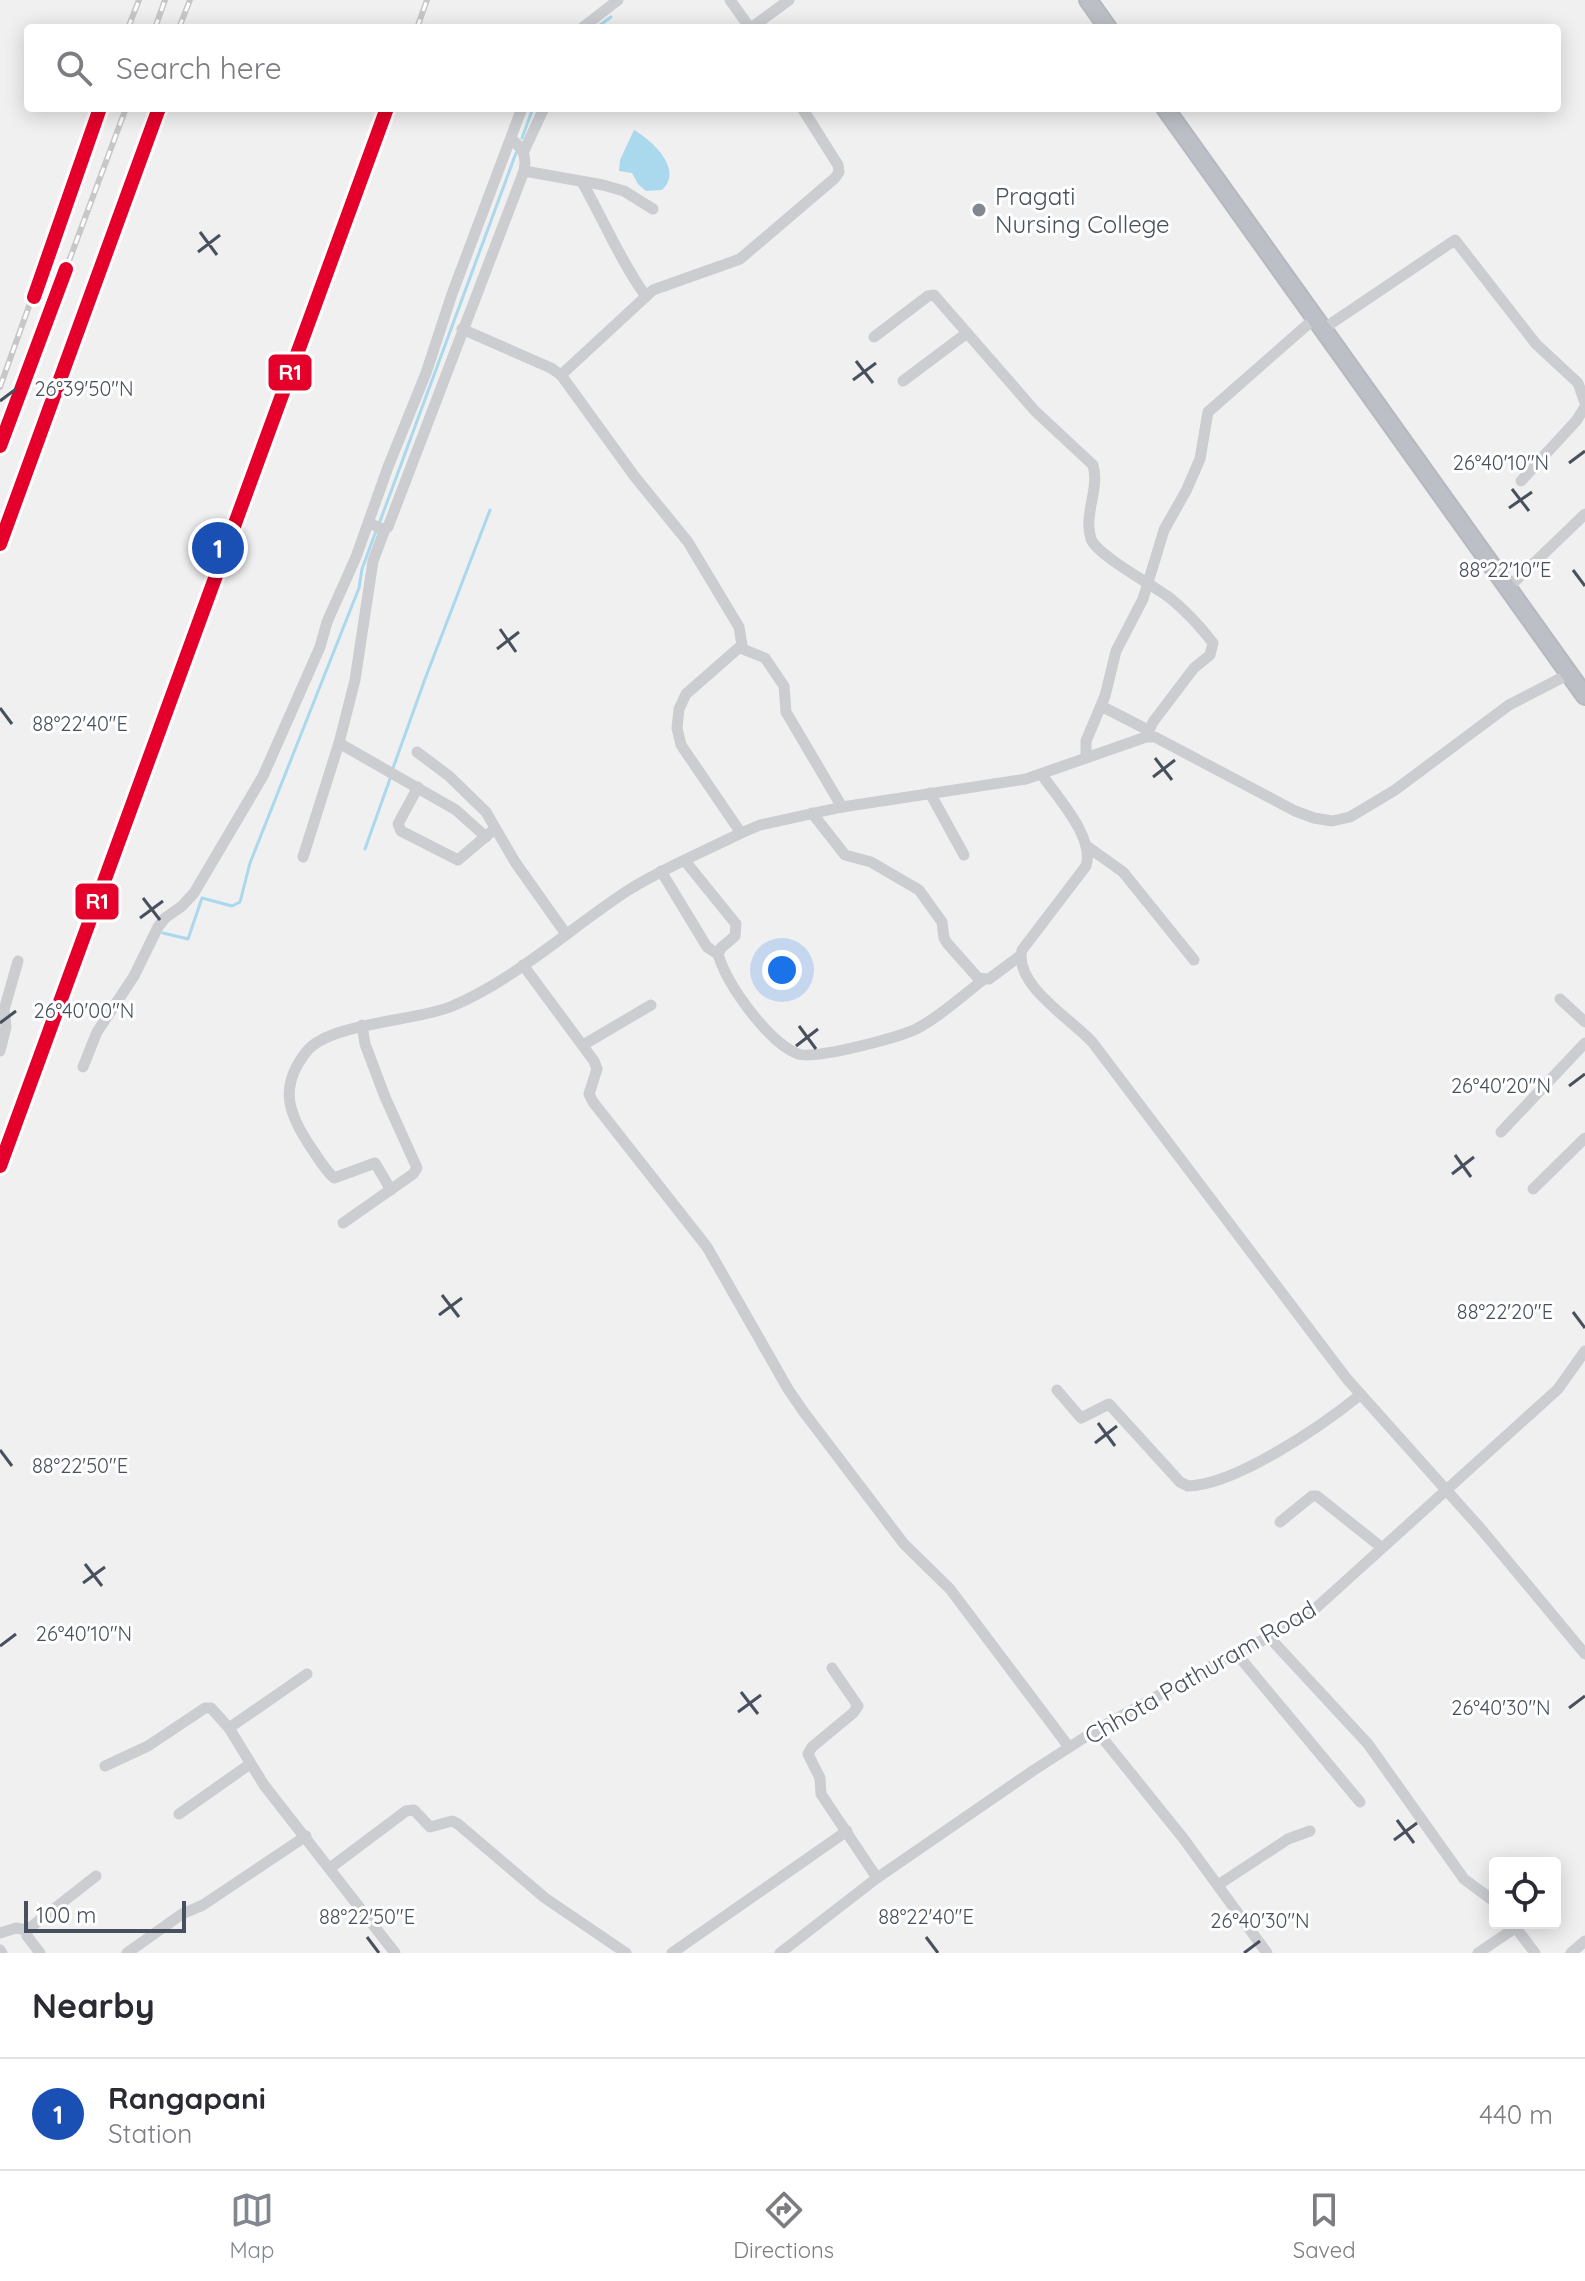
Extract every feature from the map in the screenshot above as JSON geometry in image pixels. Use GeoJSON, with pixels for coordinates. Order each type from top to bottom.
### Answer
{"type":"FeatureCollection","features":[{"type":"Feature","properties":{"kind":"highway"},"geometry":{"type":"LineString","coordinates":[[1088,0],[1105,24]]}},
{"type":"Feature","properties":{"kind":"highway"},"geometry":{"type":"LineString","coordinates":[[1168,112],[1585,696]]}},
{"type":"Feature","properties":{"kind":"street"},"geometry":{"type":"LineString","coordinates":[[587,24],[618,0]]}},
{"type":"Feature","properties":{"kind":"street"},"geometry":{"type":"LineString","coordinates":[[730,0],[747,24]]}},
{"type":"Feature","properties":{"kind":"street"},"geometry":{"type":"LineString","coordinates":[[756,24],[789,0]]}},
{"type":"Feature","properties":{"kind":"street"},"geometry":{"type":"LineString","coordinates":[[303,857],[339,743],[359,661],[388,467],[426,373],[452,294],[521,112]]}},
{"type":"Feature","properties":{"kind":"street"},"geometry":{"type":"LineString","coordinates":[[524,151],[542,112]]}},
{"type":"Feature","properties":{"kind":"street"},"geometry":{"type":"LineString","coordinates":[[561,375],[645,295],[661,286],[740,259],[835,178],[839,172],[838,165],[805,112]]}},
{"type":"Feature","properties":{"kind":"street"},"geometry":{"type":"LineString","coordinates":[[83,1067],[97,1032],[134,976],[158,927],[194,893],[263,776],[320,647],[327,622],[378,527],[462,329],[524,171],[524,151],[512,139]]}},
{"type":"Feature","properties":{"kind":"street"},"geometry":{"type":"LineString","coordinates":[[524,171],[624,191],[653,209]]}},
{"type":"Feature","properties":{"kind":"street"},"geometry":{"type":"LineString","coordinates":[[582,182],[627,270],[645,295]]}},
{"type":"Feature","properties":{"kind":"street"},"geometry":{"type":"LineString","coordinates":[[1086,758],[1086,741],[1101,706],[1116,651],[1138,610],[1164,530],[1200,459],[1208,412],[1319,324],[1455,240],[1536,344],[1578,383],[1585,405],[1576,421],[1521,481]]}},
{"type":"Feature","properties":{"kind":"street"},"geometry":{"type":"LineString","coordinates":[[391,1190],[375,1163],[334,1178],[297,1128],[289,1105],[291,1079],[308,1050],[320,1041],[362,1025],[419,1017],[481,992],[629,890],[661,871],[760,825],[842,807],[1042,775],[1147,734],[1194,668],[1213,650],[1213,643],[1192,617],[1148,582],[1105,555],[1092,541],[1089,522],[1095,474],[1093,465],[1053,431],[941,300],[934,295],[928,296],[874,337]]}},
{"type":"Feature","properties":{"kind":"street"},"geometry":{"type":"LineString","coordinates":[[462,329],[561,375],[632,473],[697,555],[739,627],[742,635],[740,648],[686,694],[679,709],[677,728],[681,745],[741,833]]}},
{"type":"Feature","properties":{"kind":"street"},"geometry":{"type":"LineString","coordinates":[[903,381],[967,333]]}},
{"type":"Feature","properties":{"kind":"street"},"geometry":{"type":"LineString","coordinates":[[1509,587],[1585,514]]}},
{"type":"Feature","properties":{"kind":"street"},"geometry":{"type":"LineString","coordinates":[[740,648],[765,658],[784,686],[786,712],[842,807]]}},
{"type":"Feature","properties":{"kind":"street"},"geometry":{"type":"LineString","coordinates":[[1101,706],[1147,734],[1162,739],[1295,811],[1332,821],[1350,817],[1395,790],[1509,705],[1569,674]]}},
{"type":"Feature","properties":{"kind":"street"},"geometry":{"type":"LineString","coordinates":[[339,743],[361,753],[490,833],[566,934]]}},
{"type":"Feature","properties":{"kind":"street"},"geometry":{"type":"LineString","coordinates":[[417,752],[458,784],[486,812],[490,833]]}},
{"type":"Feature","properties":{"kind":"street"},"geometry":{"type":"LineString","coordinates":[[1042,775],[1074,820],[1088,847],[1089,857],[1086,866],[1022,950],[1021,964],[1041,997],[1093,1043],[1360,1395],[1585,1654]]}},
{"type":"Feature","properties":{"kind":"street"},"geometry":{"type":"LineString","coordinates":[[418,787],[398,824],[401,831],[453,859],[461,858],[490,833]]}},
{"type":"Feature","properties":{"kind":"street"},"geometry":{"type":"LineString","coordinates":[[930,793],[964,855]]}},
{"type":"Feature","properties":{"kind":"street"},"geometry":{"type":"LineString","coordinates":[[812,813],[845,855],[871,862],[919,890],[942,922],[947,943],[983,980]]}},
{"type":"Feature","properties":{"kind":"street"},"geometry":{"type":"LineString","coordinates":[[1088,847],[1123,872],[1194,960]]}},
{"type":"Feature","properties":{"kind":"street"},"geometry":{"type":"LineString","coordinates":[[685,861],[736,924],[735,936],[718,954]]}},
{"type":"Feature","properties":{"kind":"street"},"geometry":{"type":"LineString","coordinates":[[661,871],[707,947],[718,954],[755,1019],[795,1053],[803,1055],[861,1046],[915,1030],[1020,956]]}},
{"type":"Feature","properties":{"kind":"street"},"geometry":{"type":"LineString","coordinates":[[0,1051],[6,1027],[2,1012],[18,961]]}},
{"type":"Feature","properties":{"kind":"street"},"geometry":{"type":"LineString","coordinates":[[523,965],[583,1045],[597,1069],[590,1087],[593,1102],[707,1247],[788,1389],[904,1544],[950,1589],[1069,1747]]}},
{"type":"Feature","properties":{"kind":"street"},"geometry":{"type":"LineString","coordinates":[[1560,999],[1585,1022]]}},
{"type":"Feature","properties":{"kind":"street"},"geometry":{"type":"LineString","coordinates":[[583,1045],[651,1005]]}},
{"type":"Feature","properties":{"kind":"street"},"geometry":{"type":"LineString","coordinates":[[343,1223],[413,1174],[417,1168],[385,1097],[365,1044],[362,1025]]}},
{"type":"Feature","properties":{"kind":"street"},"geometry":{"type":"LineString","coordinates":[[1501,1132],[1585,1043]]}},
{"type":"Feature","properties":{"kind":"street"},"geometry":{"type":"LineString","coordinates":[[1533,1189],[1585,1138]]}},
{"type":"Feature","properties":{"kind":"street","name":"Chhota Pathuram Road"},"geometry":{"type":"LineString","coordinates":[[780,1953],[877,1878],[1069,1747],[1269,1637],[1317,1607],[1558,1389],[1585,1351]]}},
{"type":"Feature","properties":{"kind":"street"},"geometry":{"type":"LineString","coordinates":[[1057,1390],[1081,1418],[1109,1404],[1180,1482],[1188,1486],[1246,1468],[1326,1421],[1360,1395]]}},
{"type":"Feature","properties":{"kind":"street"},"geometry":{"type":"LineString","coordinates":[[1280,1522],[1312,1496],[1317,1496],[1381,1547]]}},
{"type":"Feature","properties":{"kind":"street"},"geometry":{"type":"LineString","coordinates":[[1269,1637],[1361,1735],[1464,1879],[1489,1898]]}},
{"type":"Feature","properties":{"kind":"street"},"geometry":{"type":"LineString","coordinates":[[1236,1653],[1360,1802]]}},
{"type":"Feature","properties":{"kind":"street"},"geometry":{"type":"LineString","coordinates":[[832,1668],[858,1706],[808,1754],[820,1778],[821,1794],[877,1878]]}},
{"type":"Feature","properties":{"kind":"street"},"geometry":{"type":"LineString","coordinates":[[229,1728],[307,1674]]}},
{"type":"Feature","properties":{"kind":"street"},"geometry":{"type":"LineString","coordinates":[[105,1766],[148,1746],[205,1708],[211,1708],[229,1728],[250,1764],[395,1953]]}},
{"type":"Feature","properties":{"kind":"street"},"geometry":{"type":"LineString","coordinates":[[1096,1730],[1218,1885],[1267,1953]]}},
{"type":"Feature","properties":{"kind":"street"},"geometry":{"type":"LineString","coordinates":[[179,1814],[250,1764]]}},
{"type":"Feature","properties":{"kind":"street"},"geometry":{"type":"LineString","coordinates":[[330,1868],[406,1811],[414,1810],[430,1827],[452,1821],[458,1824],[545,1898],[626,1953]]}},
{"type":"Feature","properties":{"kind":"street"},"geometry":{"type":"LineString","coordinates":[[672,1953],[847,1831]]}},
{"type":"Feature","properties":{"kind":"street"},"geometry":{"type":"LineString","coordinates":[[1218,1885],[1253,1865],[1288,1839],[1310,1831]]}},
{"type":"Feature","properties":{"kind":"street"},"geometry":{"type":"LineString","coordinates":[[127,1953],[182,1914],[203,1905],[306,1836]]}},
{"type":"Feature","properties":{"kind":"street"},"geometry":{"type":"LineString","coordinates":[[0,1933],[16,1928],[27,1930],[96,1876]]}},
{"type":"Feature","properties":{"kind":"street"},"geometry":{"type":"LineString","coordinates":[[1478,1953],[1509,1929]]}},
{"type":"Feature","properties":{"kind":"street"},"geometry":{"type":"LineString","coordinates":[[1517,1929],[1535,1953]]}},
{"type":"Feature","properties":{"kind":"street"},"geometry":{"type":"LineString","coordinates":[[27,1930],[27,1936],[40,1953]]}},
{"type":"Feature","properties":{"kind":"street"},"geometry":{"type":"LineString","coordinates":[[1571,1953],[1585,1941]]}},
{"type":"Feature","properties":{"kind":"water"},"geometry":{"type":"Polygon","coordinates":[[[634,130],[657,149],[668,165],[670,174],[662,190],[646,191],[632,173],[619,171],[620,160],[634,130]]]}},
{"type":"Feature","properties":{"kind":"waterway"},"geometry":{"type":"LineString","coordinates":[[601,24],[611,17]]}},
{"type":"Feature","properties":{"kind":"waterway"},"geometry":{"type":"LineString","coordinates":[[522,138],[532,112]]}},
{"type":"Feature","properties":{"kind":"waterway"},"geometry":{"type":"LineString","coordinates":[[379,524],[516,153]]}},
{"type":"Feature","properties":{"kind":"waterway"},"geometry":{"type":"LineString","coordinates":[[393,768],[490,510]]}},
{"type":"Feature","properties":{"kind":"waterway"},"geometry":{"type":"LineString","coordinates":[[163,933],[188,939],[202,898],[232,906],[240,902],[250,863],[359,588],[362,569],[376,531]]}},
{"type":"Feature","properties":{"kind":"waterway"},"geometry":{"type":"LineString","coordinates":[[365,849],[391,776]]}},
{"type":"Feature","properties":{"kind":"railway"},"geometry":{"type":"LineString","coordinates":[[130,24],[139,0]]}},
{"type":"Feature","properties":{"kind":"railway"},"geometry":{"type":"LineString","coordinates":[[156,24],[165,0]]}},
{"type":"Feature","properties":{"kind":"railway"},"geometry":{"type":"LineString","coordinates":[[181,24],[190,0]]}},
{"type":"Feature","properties":{"kind":"railway"},"geometry":{"type":"LineString","coordinates":[[418,24],[427,0]]}},
{"type":"Feature","properties":{"kind":"railway"},"geometry":{"type":"LineString","coordinates":[[0,387],[99,112]]}},
{"type":"Feature","properties":{"kind":"railway"},"geometry":{"type":"LineString","coordinates":[[0,446],[125,112]]}},
{"type":"Feature","properties":{"kind":"railway"},"geometry":{"type":"LineString","coordinates":[[0,544],[158,112]]}},
{"type":"Feature","properties":{"kind":"railway"},"geometry":{"type":"LineString","coordinates":[[0,1166],[386,112]]}},
{"type":"Feature","properties":{"kind":"transit line","name":"R1"},"geometry":{"type":"LineString","coordinates":[[34,297],[99,112]]}},
{"type":"Feature","properties":{"kind":"transit line","name":"R1"},"geometry":{"type":"LineString","coordinates":[[0,544],[158,112]]}},
{"type":"Feature","properties":{"kind":"transit line","name":"R1"},"geometry":{"type":"LineString","coordinates":[[0,1166],[386,112]]}},
{"type":"Feature","properties":{"kind":"transit line","name":"R1"},"geometry":{"type":"LineString","coordinates":[[0,446],[66,269]]}},
{"type":"Feature","properties":{"kind":"place","name":"Pragati Nursing College"},"geometry":{"type":"Point","coordinates":[979,210]}},
{"type":"Feature","properties":{"kind":"place","name":"Rangapani"},"geometry":{"type":"Point","coordinates":[218,548]}}]}
